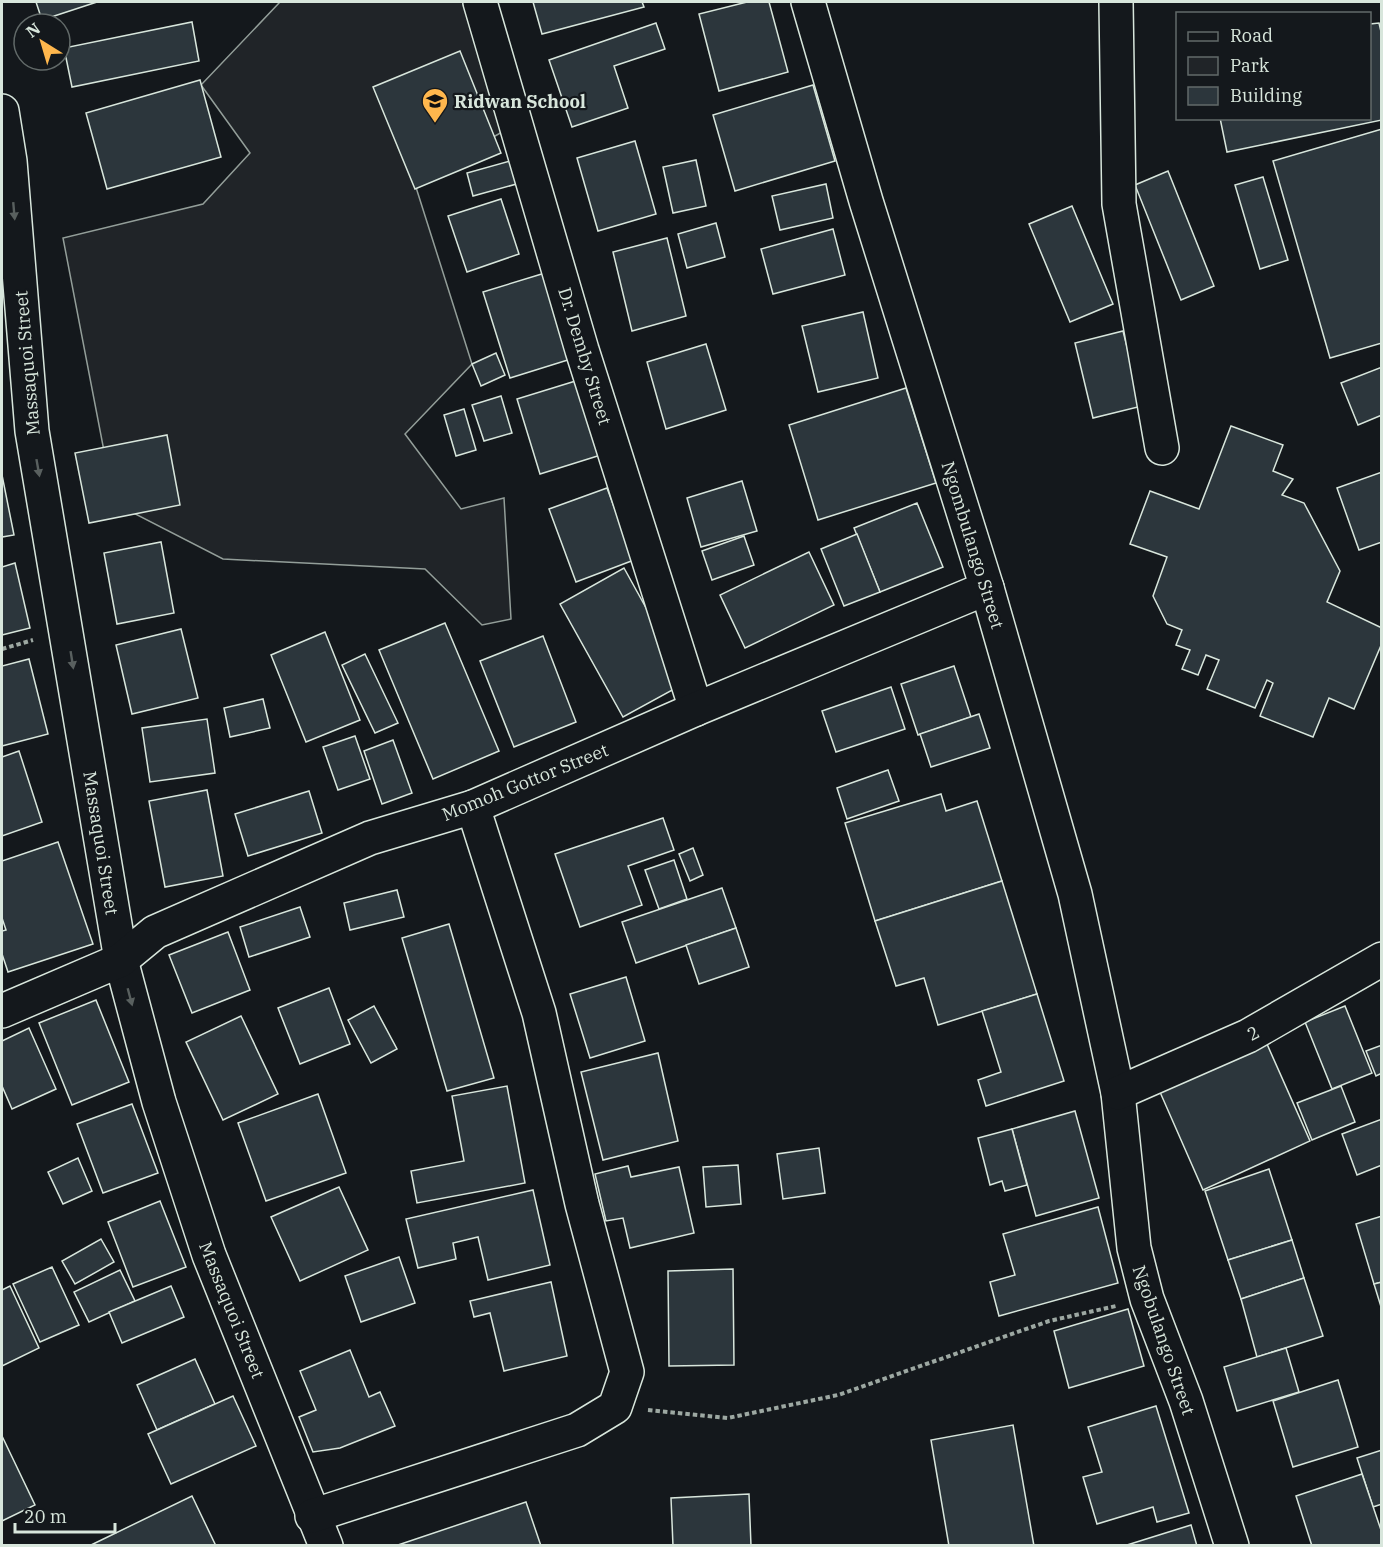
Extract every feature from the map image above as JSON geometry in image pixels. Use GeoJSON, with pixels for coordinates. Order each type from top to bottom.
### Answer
{"type":"FeatureCollection","features":[{"type":"Feature","properties":{"kind":"street","name":"Dr. Demby Street"},"geometry":{"type":"LineString","coordinates":[[480,2],[582,350],[696,709]]}},
{"type":"Feature","properties":{"kind":"street","name":"Ngombulango Street"},"geometry":{"type":"LineString","coordinates":[[808,2],[866,201],[987,588],[1075,894],[1118,1093]]}},
{"type":"Feature","properties":{"kind":"street"},"geometry":{"type":"LineString","coordinates":[[1116,2],[1119,204],[1162,448]]}},
{"type":"Feature","properties":{"kind":"street","name":"Massaquoi Street"},"geometry":{"type":"LineString","coordinates":[[2,111],[32,431],[121,960],[159,1102],[208,1255],[312,1516],[326,1545]]}},
{"type":"Feature","properties":{"kind":"street","name":"Momoh Gottor Street"},"geometry":{"type":"LineString","coordinates":[[2,1011],[121,960],[155,932],[369,838],[473,807],[696,709],[987,588]]}},
{"type":"Feature","properties":{"kind":"street"},"geometry":{"type":"LineString","coordinates":[[312,1516],[577,1430],[615,1407],[627,1372],[582,1204],[539,1013],[473,807]]}},
{"type":"Feature","properties":{"kind":"street","name":"2"},"geometry":{"type":"LineString","coordinates":[[1118,1093],[1248,1036],[1382,959]]}},
{"type":"Feature","properties":{"kind":"street","name":"Ngobulango Street"},"geometry":{"type":"LineString","coordinates":[[1118,1093],[1134,1248],[1147,1299],[1186,1401],[1232,1545]]}},
{"type":"Feature","properties":{"kind":"path"},"geometry":{"type":"LineString","coordinates":[[615,1407],[728,1418],[838,1395],[1048,1321],[1147,1299]]}},
{"type":"Feature","properties":{"kind":"green space"},"geometry":{"type":"Polygon","coordinates":[[[280,2],[474,2],[504,131],[414,181],[472,364],[405,434],[461,509],[504,498],[511,619],[482,625],[425,569],[223,559],[114,503],[63,238],[203,204],[250,153],[201,85],[280,2]]]}},
{"type":"Feature","properties":{"kind":"building"},"geometry":{"type":"Polygon","coordinates":[[[36,2],[97,2],[66,12],[39,12],[36,2]]]}},
{"type":"Feature","properties":{"kind":"building"},"geometry":{"type":"Polygon","coordinates":[[[533,2],[642,2],[644,7],[542,34],[533,2]]]}},
{"type":"Feature","properties":{"kind":"building"},"geometry":{"type":"Polygon","coordinates":[[[747,2],[769,2],[788,72],[719,91],[699,14],[747,2]]]}},
{"type":"Feature","properties":{"kind":"building"},"geometry":{"type":"Polygon","coordinates":[[[192,22],[199,61],[72,87],[69,72],[72,72],[72,46],[192,22]]]}},
{"type":"Feature","properties":{"kind":"building"},"geometry":{"type":"Polygon","coordinates":[[[656,23],[665,49],[614,66],[628,108],[572,127],[549,60],[656,23]]]}},
{"type":"Feature","properties":{"kind":"building"},"geometry":{"type":"Polygon","coordinates":[[[1379,23],[1382,36],[1382,120],[1227,152],[1220,120],[1371,120],[1371,24],[1379,23]]]}},
{"type":"Feature","properties":{"kind":"building"},"geometry":{"type":"Polygon","coordinates":[[[460,51],[501,153],[415,189],[373,87],[460,51]]]}},
{"type":"Feature","properties":{"kind":"building"},"geometry":{"type":"Polygon","coordinates":[[[200,80],[221,157],[107,189],[86,113],[200,80]]]}},
{"type":"Feature","properties":{"kind":"building"},"geometry":{"type":"Polygon","coordinates":[[[813,85],[835,161],[735,191],[713,115],[813,85]]]}},
{"type":"Feature","properties":{"kind":"building"},"geometry":{"type":"Polygon","coordinates":[[[1382,129],[1382,343],[1330,358],[1273,161],[1382,129]]]}},
{"type":"Feature","properties":{"kind":"building"},"geometry":{"type":"Polygon","coordinates":[[[635,141],[656,214],[598,231],[577,158],[635,141]]]}},
{"type":"Feature","properties":{"kind":"building"},"geometry":{"type":"Polygon","coordinates":[[[517,159],[524,182],[473,196],[467,173],[517,159]]]}},
{"type":"Feature","properties":{"kind":"building"},"geometry":{"type":"Polygon","coordinates":[[[696,160],[706,206],[673,213],[663,167],[696,160]]]}},
{"type":"Feature","properties":{"kind":"building"},"geometry":{"type":"Polygon","coordinates":[[[1168,171],[1214,286],[1181,300],[1135,185],[1168,171]]]}},
{"type":"Feature","properties":{"kind":"building"},"geometry":{"type":"Polygon","coordinates":[[[1263,177],[1288,260],[1260,269],[1235,185],[1263,177]]]}},
{"type":"Feature","properties":{"kind":"building"},"geometry":{"type":"Polygon","coordinates":[[[826,184],[833,218],[780,230],[772,196],[826,184]]]}},
{"type":"Feature","properties":{"kind":"building"},"geometry":{"type":"Polygon","coordinates":[[[501,199],[519,254],[467,272],[448,216],[501,199]]]}},
{"type":"Feature","properties":{"kind":"building"},"geometry":{"type":"Polygon","coordinates":[[[1072,206],[1113,304],[1070,322],[1029,224],[1072,206]]]}},
{"type":"Feature","properties":{"kind":"building"},"geometry":{"type":"Polygon","coordinates":[[[716,223],[725,257],[687,268],[678,234],[716,223]]]}},
{"type":"Feature","properties":{"kind":"building"},"geometry":{"type":"Polygon","coordinates":[[[833,229],[845,275],[773,294],[761,249],[833,229]]]}},
{"type":"Feature","properties":{"kind":"building"},"geometry":{"type":"Polygon","coordinates":[[[667,238],[686,316],[632,331],[613,252],[667,238]]]}},
{"type":"Feature","properties":{"kind":"building"},"geometry":{"type":"Polygon","coordinates":[[[545,273],[571,359],[510,378],[483,292],[545,273]]]}},
{"type":"Feature","properties":{"kind":"building"},"geometry":{"type":"Polygon","coordinates":[[[863,312],[878,378],[818,392],[802,326],[863,312]]]}},
{"type":"Feature","properties":{"kind":"building"},"geometry":{"type":"Polygon","coordinates":[[[1123,331],[1142,406],[1093,418],[1075,343],[1123,331]]]}},
{"type":"Feature","properties":{"kind":"building"},"geometry":{"type":"Polygon","coordinates":[[[706,344],[726,410],[666,429],[647,362],[706,344]]]}},
{"type":"Feature","properties":{"kind":"building"},"geometry":{"type":"Polygon","coordinates":[[[496,353],[505,375],[481,386],[472,364],[496,353]]]}},
{"type":"Feature","properties":{"kind":"building"},"geometry":{"type":"Polygon","coordinates":[[[1382,367],[1382,415],[1358,425],[1341,383],[1382,367]]]}},
{"type":"Feature","properties":{"kind":"building"},"geometry":{"type":"Polygon","coordinates":[[[582,379],[604,454],[540,474],[517,399],[582,379]]]}},
{"type":"Feature","properties":{"kind":"building"},"geometry":{"type":"Polygon","coordinates":[[[906,388],[936,483],[818,520],[789,425],[906,388]]]}},
{"type":"Feature","properties":{"kind":"building"},"geometry":{"type":"Polygon","coordinates":[[[501,396],[512,433],[484,441],[472,405],[501,396]]]}},
{"type":"Feature","properties":{"kind":"building"},"geometry":{"type":"Polygon","coordinates":[[[464,409],[476,450],[456,456],[444,415],[464,409]]]}},
{"type":"Feature","properties":{"kind":"building"},"geometry":{"type":"Polygon","coordinates":[[[1231,426],[1283,445],[1273,471],[1293,479],[1282,495],[1304,503],[1340,571],[1327,602],[1382,628],[1382,643],[1354,709],[1329,698],[1313,737],[1260,716],[1273,683],[1267,680],[1255,708],[1207,689],[1219,660],[1206,655],[1198,675],[1182,669],[1190,650],[1176,645],[1182,630],[1167,624],[1153,596],[1167,557],[1130,544],[1150,491],[1199,509],[1231,426]]]}},
{"type":"Feature","properties":{"kind":"building"},"geometry":{"type":"Polygon","coordinates":[[[167,435],[180,505],[89,523],[75,453],[167,435]]]}},
{"type":"Feature","properties":{"kind":"building"},"geometry":{"type":"Polygon","coordinates":[[[1382,472],[1382,542],[1359,550],[1337,488],[1382,472]]]}},
{"type":"Feature","properties":{"kind":"building"},"geometry":{"type":"Polygon","coordinates":[[[2,475],[14,535],[2,537],[2,475]]]}},
{"type":"Feature","properties":{"kind":"building"},"geometry":{"type":"Polygon","coordinates":[[[742,481],[757,531],[701,547],[687,498],[742,481]]]}},
{"type":"Feature","properties":{"kind":"building"},"geometry":{"type":"Polygon","coordinates":[[[607,488],[634,560],[576,582],[549,509],[607,488]]]}},
{"type":"Feature","properties":{"kind":"building"},"geometry":{"type":"Polygon","coordinates":[[[917,503],[943,567],[880,592],[854,528],[917,503]]]}},
{"type":"Feature","properties":{"kind":"building"},"geometry":{"type":"Polygon","coordinates":[[[857,534],[880,592],[844,606],[821,549],[857,534]]]}},
{"type":"Feature","properties":{"kind":"building"},"geometry":{"type":"Polygon","coordinates":[[[744,536],[754,565],[712,580],[702,551],[744,536]]]}},
{"type":"Feature","properties":{"kind":"building"},"geometry":{"type":"Polygon","coordinates":[[[161,542],[174,613],[117,624],[104,553],[161,542]]]}},
{"type":"Feature","properties":{"kind":"building"},"geometry":{"type":"Polygon","coordinates":[[[809,552],[834,605],[745,648],[720,595],[809,552]]]}},
{"type":"Feature","properties":{"kind":"building"},"geometry":{"type":"Polygon","coordinates":[[[15,563],[30,628],[2,635],[2,567],[15,563]]]}},
{"type":"Feature","properties":{"kind":"building"},"geometry":{"type":"Polygon","coordinates":[[[624,568],[687,682],[623,717],[560,604],[624,568]]]}},
{"type":"Feature","properties":{"kind":"building"},"geometry":{"type":"Polygon","coordinates":[[[445,623],[499,751],[433,779],[379,650],[445,623]]]}},
{"type":"Feature","properties":{"kind":"building"},"geometry":{"type":"Polygon","coordinates":[[[181,629],[198,698],[132,714],[116,645],[181,629]]]}},
{"type":"Feature","properties":{"kind":"building"},"geometry":{"type":"Polygon","coordinates":[[[325,632],[360,720],[306,742],[271,655],[325,632]]]}},
{"type":"Feature","properties":{"kind":"building"},"geometry":{"type":"Polygon","coordinates":[[[543,636],[576,722],[514,747],[480,661],[543,636]]]}},
{"type":"Feature","properties":{"kind":"building"},"geometry":{"type":"Polygon","coordinates":[[[365,654],[398,723],[375,733],[342,665],[365,654]]]}},
{"type":"Feature","properties":{"kind":"building"},"geometry":{"type":"Polygon","coordinates":[[[29,659],[48,734],[2,746],[2,666],[29,659]]]}},
{"type":"Feature","properties":{"kind":"building"},"geometry":{"type":"Polygon","coordinates":[[[954,666],[971,717],[918,735],[901,684],[954,666]]]}},
{"type":"Feature","properties":{"kind":"building"},"geometry":{"type":"Polygon","coordinates":[[[891,687],[905,729],[836,752],[822,711],[891,687]]]}},
{"type":"Feature","properties":{"kind":"building"},"geometry":{"type":"Polygon","coordinates":[[[263,699],[270,728],[230,737],[224,708],[263,699]]]}},
{"type":"Feature","properties":{"kind":"building"},"geometry":{"type":"Polygon","coordinates":[[[979,714],[990,748],[931,767],[920,734],[979,714]]]}},
{"type":"Feature","properties":{"kind":"building"},"geometry":{"type":"Polygon","coordinates":[[[207,719],[215,773],[150,782],[142,728],[207,719]]]}},
{"type":"Feature","properties":{"kind":"building"},"geometry":{"type":"Polygon","coordinates":[[[355,736],[370,779],[338,790],[323,747],[355,736]]]}},
{"type":"Feature","properties":{"kind":"building"},"geometry":{"type":"Polygon","coordinates":[[[393,740],[412,793],[382,804],[364,751],[393,740]]]}},
{"type":"Feature","properties":{"kind":"building"},"geometry":{"type":"Polygon","coordinates":[[[19,751],[42,822],[2,836],[2,757],[19,751]]]}},
{"type":"Feature","properties":{"kind":"building"},"geometry":{"type":"Polygon","coordinates":[[[888,770],[899,801],[847,819],[837,788],[888,770]]]}},
{"type":"Feature","properties":{"kind":"building"},"geometry":{"type":"Polygon","coordinates":[[[207,790],[223,876],[165,887],[149,801],[207,790]]]}},
{"type":"Feature","properties":{"kind":"building"},"geometry":{"type":"Polygon","coordinates":[[[309,791],[322,833],[248,856],[235,814],[309,791]]]}},
{"type":"Feature","properties":{"kind":"building"},"geometry":{"type":"Polygon","coordinates":[[[941,794],[946,811],[977,801],[1002,881],[875,921],[845,823],[941,794]]]}},
{"type":"Feature","properties":{"kind":"building"},"geometry":{"type":"Polygon","coordinates":[[[663,818],[674,850],[628,866],[642,905],[580,927],[555,854],[663,818]]]}},
{"type":"Feature","properties":{"kind":"building"},"geometry":{"type":"Polygon","coordinates":[[[58,842],[93,944],[8,972],[2,954],[2,931],[6,930],[2,918],[2,861],[58,842]]]}},
{"type":"Feature","properties":{"kind":"building"},"geometry":{"type":"Polygon","coordinates":[[[693,848],[703,875],[690,881],[679,854],[693,848]]]}},
{"type":"Feature","properties":{"kind":"building"},"geometry":{"type":"Polygon","coordinates":[[[674,860],[687,899],[659,909],[645,870],[674,860]]]}},
{"type":"Feature","properties":{"kind":"building"},"geometry":{"type":"Polygon","coordinates":[[[1002,881],[1037,994],[938,1025],[924,978],[896,986],[875,921],[1002,881]]]}},
{"type":"Feature","properties":{"kind":"building"},"geometry":{"type":"Polygon","coordinates":[[[722,888],[736,928],[636,963],[622,922],[722,888]]]}},
{"type":"Feature","properties":{"kind":"building"},"geometry":{"type":"Polygon","coordinates":[[[397,890],[404,917],[350,930],[344,903],[397,890]]]}},
{"type":"Feature","properties":{"kind":"building"},"geometry":{"type":"Polygon","coordinates":[[[300,907],[310,937],[249,957],[240,927],[300,907]]]}},
{"type":"Feature","properties":{"kind":"building"},"geometry":{"type":"Polygon","coordinates":[[[449,924],[494,1078],[447,1091],[402,938],[449,924]]]}},
{"type":"Feature","properties":{"kind":"building"},"geometry":{"type":"Polygon","coordinates":[[[736,928],[749,967],[699,984],[686,945],[736,928]]]}},
{"type":"Feature","properties":{"kind":"building"},"geometry":{"type":"Polygon","coordinates":[[[228,932],[250,990],[192,1013],[169,955],[228,932]]]}},
{"type":"Feature","properties":{"kind":"building"},"geometry":{"type":"Polygon","coordinates":[[[626,977],[645,1041],[590,1058],[570,994],[626,977]]]}},
{"type":"Feature","properties":{"kind":"building"},"geometry":{"type":"Polygon","coordinates":[[[329,988],[350,1044],[300,1064],[278,1008],[329,988]]]}},
{"type":"Feature","properties":{"kind":"building"},"geometry":{"type":"Polygon","coordinates":[[[1037,994],[1064,1081],[986,1106],[978,1080],[1001,1072],[982,1011],[1037,994]]]}},
{"type":"Feature","properties":{"kind":"building"},"geometry":{"type":"Polygon","coordinates":[[[96,1000],[129,1082],[72,1105],[39,1023],[96,1000]]]}},
{"type":"Feature","properties":{"kind":"building"},"geometry":{"type":"Polygon","coordinates":[[[374,1006],[397,1049],[371,1063],[348,1020],[374,1006]]]}},
{"type":"Feature","properties":{"kind":"building"},"geometry":{"type":"Polygon","coordinates":[[[1345,1006],[1372,1073],[1332,1089],[1305,1022],[1345,1006]]]}},
{"type":"Feature","properties":{"kind":"building"},"geometry":{"type":"Polygon","coordinates":[[[241,1016],[278,1094],[223,1120],[186,1042],[241,1016]]]}},
{"type":"Feature","properties":{"kind":"building"},"geometry":{"type":"Polygon","coordinates":[[[29,1028],[56,1089],[12,1109],[2,1086],[2,1041],[29,1028]]]}},
{"type":"Feature","properties":{"kind":"building"},"geometry":{"type":"Polygon","coordinates":[[[1263,1035],[1310,1141],[1203,1190],[1156,1083],[1263,1035]]]}},
{"type":"Feature","properties":{"kind":"building"},"geometry":{"type":"Polygon","coordinates":[[[1382,1045],[1382,1073],[1376,1076],[1366,1051],[1382,1045]]]}},
{"type":"Feature","properties":{"kind":"building"},"geometry":{"type":"Polygon","coordinates":[[[658,1053],[678,1141],[603,1160],[581,1072],[658,1053]]]}},
{"type":"Feature","properties":{"kind":"building"},"geometry":{"type":"Polygon","coordinates":[[[507,1086],[525,1183],[417,1203],[411,1171],[464,1161],[452,1096],[507,1086]]]}},
{"type":"Feature","properties":{"kind":"building"},"geometry":{"type":"Polygon","coordinates":[[[1341,1086],[1355,1122],[1312,1140],[1297,1103],[1341,1086]]]}},
{"type":"Feature","properties":{"kind":"building"},"geometry":{"type":"Polygon","coordinates":[[[318,1094],[346,1173],[266,1201],[238,1123],[318,1094]]]}},
{"type":"Feature","properties":{"kind":"building"},"geometry":{"type":"Polygon","coordinates":[[[132,1104],[158,1173],[103,1193],[77,1124],[132,1104]]]}},
{"type":"Feature","properties":{"kind":"building"},"geometry":{"type":"Polygon","coordinates":[[[1075,1111],[1099,1198],[1036,1216],[1012,1129],[1075,1111]]]}},
{"type":"Feature","properties":{"kind":"building"},"geometry":{"type":"Polygon","coordinates":[[[1382,1119],[1382,1165],[1357,1175],[1342,1134],[1382,1119]]]}},
{"type":"Feature","properties":{"kind":"building"},"geometry":{"type":"Polygon","coordinates":[[[1012,1129],[1027,1185],[1005,1191],[1002,1181],[990,1185],[978,1138],[1012,1129]]]}},
{"type":"Feature","properties":{"kind":"building"},"geometry":{"type":"Polygon","coordinates":[[[819,1148],[825,1193],[783,1199],[777,1154],[819,1148]]]}},
{"type":"Feature","properties":{"kind":"building"},"geometry":{"type":"Polygon","coordinates":[[[78,1158],[92,1191],[63,1204],[48,1172],[78,1158]]]}},
{"type":"Feature","properties":{"kind":"building"},"geometry":{"type":"Polygon","coordinates":[[[738,1165],[741,1204],[706,1207],[703,1167],[738,1165]]]}},
{"type":"Feature","properties":{"kind":"building"},"geometry":{"type":"Polygon","coordinates":[[[628,1166],[631,1177],[679,1167],[694,1233],[630,1248],[623,1218],[606,1221],[595,1174],[628,1166]]]}},
{"type":"Feature","properties":{"kind":"building"},"geometry":{"type":"Polygon","coordinates":[[[1269,1169],[1292,1240],[1228,1260],[1205,1191],[1269,1169]]]}},
{"type":"Feature","properties":{"kind":"building"},"geometry":{"type":"Polygon","coordinates":[[[339,1187],[368,1250],[300,1281],[271,1217],[339,1187]]]}},
{"type":"Feature","properties":{"kind":"building"},"geometry":{"type":"Polygon","coordinates":[[[533,1190],[550,1265],[488,1280],[478,1237],[453,1243],[456,1259],[418,1268],[406,1219],[533,1190]]]}},
{"type":"Feature","properties":{"kind":"building"},"geometry":{"type":"Polygon","coordinates":[[[160,1201],[186,1267],[133,1287],[108,1222],[160,1201]]]}},
{"type":"Feature","properties":{"kind":"building"},"geometry":{"type":"Polygon","coordinates":[[[1098,1207],[1118,1283],[999,1316],[990,1282],[1015,1275],[1003,1234],[1098,1207]]]}},
{"type":"Feature","properties":{"kind":"building"},"geometry":{"type":"Polygon","coordinates":[[[1382,1216],[1382,1282],[1374,1284],[1356,1224],[1382,1216]]]}},
{"type":"Feature","properties":{"kind":"building"},"geometry":{"type":"Polygon","coordinates":[[[101,1239],[114,1262],[75,1284],[62,1261],[101,1239]]]}},
{"type":"Feature","properties":{"kind":"building"},"geometry":{"type":"Polygon","coordinates":[[[1292,1240],[1304,1278],[1241,1299],[1228,1260],[1292,1240]]]}},
{"type":"Feature","properties":{"kind":"building"},"geometry":{"type":"Polygon","coordinates":[[[399,1257],[415,1303],[361,1322],[345,1276],[399,1257]]]}},
{"type":"Feature","properties":{"kind":"building"},"geometry":{"type":"Polygon","coordinates":[[[52,1267],[79,1325],[40,1342],[13,1284],[52,1267]]]}},
{"type":"Feature","properties":{"kind":"building"},"geometry":{"type":"Polygon","coordinates":[[[733,1269],[734,1365],[669,1366],[668,1271],[733,1269]]]}},
{"type":"Feature","properties":{"kind":"building"},"geometry":{"type":"Polygon","coordinates":[[[120,1270],[135,1301],[89,1322],[74,1292],[120,1270]]]}},
{"type":"Feature","properties":{"kind":"building"},"geometry":{"type":"Polygon","coordinates":[[[1304,1278],[1323,1336],[1257,1357],[1241,1299],[1304,1278]]]}},
{"type":"Feature","properties":{"kind":"building"},"geometry":{"type":"Polygon","coordinates":[[[551,1282],[567,1356],[504,1371],[490,1313],[474,1317],[470,1301],[551,1282]]]}},
{"type":"Feature","properties":{"kind":"building"},"geometry":{"type":"Polygon","coordinates":[[[1382,1282],[1382,1310],[1374,1284],[1382,1282]]]}},
{"type":"Feature","properties":{"kind":"building"},"geometry":{"type":"Polygon","coordinates":[[[10,1286],[39,1348],[2,1366],[2,1290],[10,1286]]]}},
{"type":"Feature","properties":{"kind":"building"},"geometry":{"type":"Polygon","coordinates":[[[171,1286],[184,1317],[122,1343],[109,1312],[171,1286]]]}},
{"type":"Feature","properties":{"kind":"building"},"geometry":{"type":"Polygon","coordinates":[[[1128,1309],[1144,1366],[1069,1388],[1054,1331],[1128,1309]]]}},
{"type":"Feature","properties":{"kind":"building"},"geometry":{"type":"Polygon","coordinates":[[[1286,1348],[1299,1392],[1237,1411],[1224,1367],[1286,1348]]]}},
{"type":"Feature","properties":{"kind":"building"},"geometry":{"type":"Polygon","coordinates":[[[350,1350],[369,1397],[380,1392],[395,1426],[340,1448],[313,1452],[299,1417],[316,1410],[300,1371],[350,1350]]]}},
{"type":"Feature","properties":{"kind":"building"},"geometry":{"type":"Polygon","coordinates":[[[195,1359],[215,1404],[157,1430],[137,1385],[195,1359]]]}},
{"type":"Feature","properties":{"kind":"building"},"geometry":{"type":"Polygon","coordinates":[[[1338,1380],[1358,1447],[1293,1467],[1273,1401],[1338,1380]]]}},
{"type":"Feature","properties":{"kind":"building"},"geometry":{"type":"Polygon","coordinates":[[[233,1396],[256,1446],[171,1484],[148,1434],[233,1396]]]}},
{"type":"Feature","properties":{"kind":"building"},"geometry":{"type":"Polygon","coordinates":[[[1156,1406],[1189,1513],[1157,1522],[1153,1507],[1097,1524],[1083,1477],[1102,1472],[1088,1427],[1156,1406]]]}},
{"type":"Feature","properties":{"kind":"building"},"geometry":{"type":"Polygon","coordinates":[[[1013,1425],[1034,1546],[949,1546],[931,1440],[1013,1425]]]}},
{"type":"Feature","properties":{"kind":"building"},"geometry":{"type":"Polygon","coordinates":[[[2,1436],[35,1505],[2,1521],[2,1436]]]}},
{"type":"Feature","properties":{"kind":"building"},"geometry":{"type":"Polygon","coordinates":[[[1382,1450],[1382,1504],[1373,1507],[1357,1458],[1382,1450]]]}},
{"type":"Feature","properties":{"kind":"building"},"geometry":{"type":"Polygon","coordinates":[[[1362,1474],[1382,1533],[1382,1546],[1312,1546],[1296,1496],[1362,1474]]]}},
{"type":"Feature","properties":{"kind":"building"},"geometry":{"type":"Polygon","coordinates":[[[749,1494],[751,1546],[673,1546],[671,1498],[749,1494]]]}},
{"type":"Feature","properties":{"kind":"building"},"geometry":{"type":"Polygon","coordinates":[[[192,1496],[216,1546],[89,1546],[192,1496]]]}},
{"type":"Feature","properties":{"kind":"building"},"geometry":{"type":"Polygon","coordinates":[[[526,1502],[541,1546],[395,1546],[526,1502]]]}},
{"type":"Feature","properties":{"kind":"building"},"geometry":{"type":"Polygon","coordinates":[[[1191,1525],[1197,1546],[1127,1545],[1191,1525]]]}},
{"type":"Feature","properties":{"kind":"place","name":"Ridwan School"},"geometry":{"type":"Point","coordinates":[435,124]}}]}
